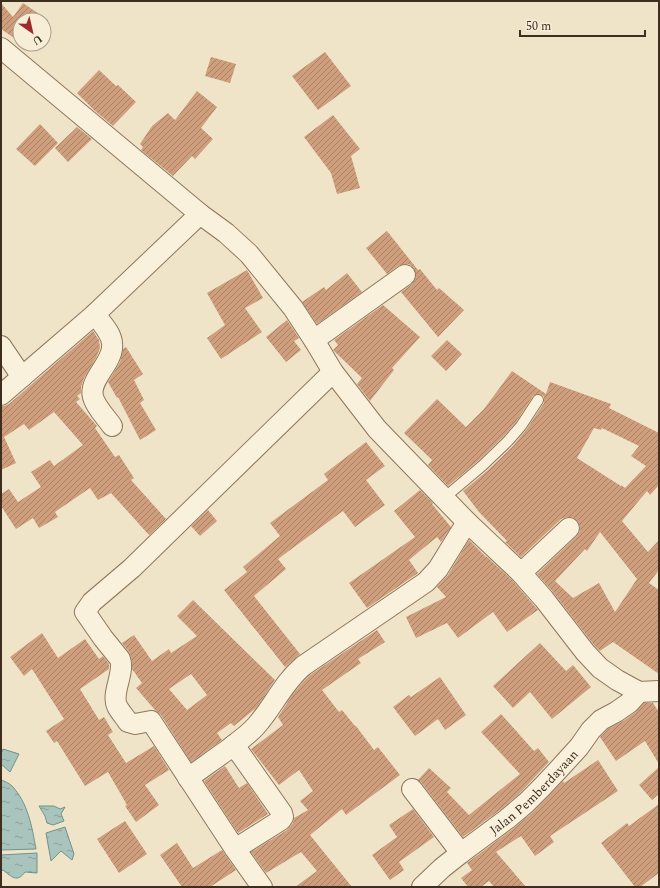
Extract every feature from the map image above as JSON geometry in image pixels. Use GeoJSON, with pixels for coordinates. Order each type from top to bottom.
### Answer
{"type":"FeatureCollection","features":[{"type":"Feature","properties":{"kind":"street"},"geometry":{"type":"LineString","coordinates":[[1,48],[200,214],[226,233],[249,254],[293,308],[333,372],[377,429],[444,498],[521,573],[544,599],[585,652],[600,668],[617,680],[639,692],[659,691]]}},
{"type":"Feature","properties":{"kind":"street"},"geometry":{"type":"LineString","coordinates":[[1,395],[95,314],[200,214]]}},
{"type":"Feature","properties":{"kind":"street"},"geometry":{"type":"LineString","coordinates":[[314,340],[405,275]]}},
{"type":"Feature","properties":{"kind":"street"},"geometry":{"type":"LineString","coordinates":[[95,314],[110,335],[112,344],[111,353],[93,388],[93,396],[95,402],[112,426]]}},
{"type":"Feature","properties":{"kind":"street"},"geometry":{"type":"LineString","coordinates":[[1,346],[22,377]]}},
{"type":"Feature","properties":{"kind":"street"},"geometry":{"type":"LineString","coordinates":[[262,887],[188,778],[152,720],[135,724],[128,722],[117,706],[116,697],[121,667],[120,658],[103,638],[85,612],[92,602],[132,568],[333,372]]}},
{"type":"Feature","properties":{"kind":"street"},"geometry":{"type":"LineString","coordinates":[[188,778],[234,745],[256,726],[287,682],[299,670],[426,582],[438,569],[468,522]]}},
{"type":"Feature","properties":{"kind":"street"},"geometry":{"type":"LineString","coordinates":[[521,573],[569,528]]}},
{"type":"Feature","properties":{"kind":"street","name":"Jalan Pemberdayaan"},"geometry":{"type":"LineString","coordinates":[[422,887],[442,868],[526,803],[558,770],[601,720],[629,703],[639,692]]}},
{"type":"Feature","properties":{"kind":"street"},"geometry":{"type":"LineString","coordinates":[[234,745],[282,813],[283,817],[281,820],[235,849]]}},
{"type":"Feature","properties":{"kind":"street"},"geometry":{"type":"LineString","coordinates":[[412,789],[461,853]]}},
{"type":"Feature","properties":{"kind":"lane"},"geometry":{"type":"LineString","coordinates":[[444,498],[482,466],[508,441],[521,426],[538,400]]}},
{"type":"Feature","properties":{"kind":"water"},"geometry":{"type":"Polygon","coordinates":[[[3,749],[19,754],[10,772],[1,764],[1,754],[3,749]]]}},
{"type":"Feature","properties":{"kind":"water"},"geometry":{"type":"Polygon","coordinates":[[[1,780],[12,786],[22,800],[31,824],[36,849],[1,850],[1,780]]]}},
{"type":"Feature","properties":{"kind":"water"},"geometry":{"type":"Polygon","coordinates":[[[39,806],[54,806],[60,809],[65,807],[61,814],[64,821],[53,825],[47,823],[39,806]]]}},
{"type":"Feature","properties":{"kind":"water"},"geometry":{"type":"Polygon","coordinates":[[[65,827],[74,854],[72,860],[61,851],[51,861],[46,833],[65,827]]]}},
{"type":"Feature","properties":{"kind":"water"},"geometry":{"type":"Polygon","coordinates":[[[37,853],[37,873],[25,872],[19,877],[14,878],[3,870],[1,871],[1,855],[37,853]]]}},
{"type":"Feature","properties":{"kind":"building"},"geometry":{"type":"Polygon","coordinates":[[[1,3],[12,16],[12,37],[1,29],[1,3]]]}},
{"type":"Feature","properties":{"kind":"building"},"geometry":{"type":"Polygon","coordinates":[[[23,3],[36,12],[17,12],[23,3]]]}},
{"type":"Feature","properties":{"kind":"building"},"geometry":{"type":"Polygon","coordinates":[[[325,52],[351,86],[318,110],[292,76],[325,52]]]}},
{"type":"Feature","properties":{"kind":"building"},"geometry":{"type":"Polygon","coordinates":[[[211,57],[236,64],[230,83],[205,76],[211,57]]]}},
{"type":"Feature","properties":{"kind":"building"},"geometry":{"type":"Polygon","coordinates":[[[99,70],[136,102],[113,126],[77,93],[99,70]]]}},
{"type":"Feature","properties":{"kind":"building"},"geometry":{"type":"Polygon","coordinates":[[[197,91],[217,107],[201,128],[213,139],[195,159],[192,156],[173,176],[141,150],[143,147],[140,144],[152,126],[168,113],[175,120],[197,91]]]}},
{"type":"Feature","properties":{"kind":"building"},"geometry":{"type":"Polygon","coordinates":[[[333,115],[360,149],[351,156],[360,188],[337,194],[331,173],[304,137],[333,115]]]}},
{"type":"Feature","properties":{"kind":"building"},"geometry":{"type":"Polygon","coordinates":[[[40,124],[58,143],[35,166],[16,149],[40,124]]]}},
{"type":"Feature","properties":{"kind":"building"},"geometry":{"type":"Polygon","coordinates":[[[77,127],[92,139],[68,162],[55,148],[77,127]]]}},
{"type":"Feature","properties":{"kind":"building"},"geometry":{"type":"Polygon","coordinates":[[[387,231],[418,270],[420,269],[437,290],[439,288],[464,310],[438,337],[401,292],[415,280],[416,274],[414,268],[409,264],[404,264],[398,266],[387,274],[366,248],[387,231]]]}},
{"type":"Feature","properties":{"kind":"building"},"geometry":{"type":"Polygon","coordinates":[[[247,270],[263,298],[245,308],[262,332],[221,359],[207,338],[225,325],[207,293],[247,270]]]}},
{"type":"Feature","properties":{"kind":"building"},"geometry":{"type":"Polygon","coordinates":[[[347,273],[362,292],[317,324],[302,302],[324,287],[326,290],[347,273]]]}},
{"type":"Feature","properties":{"kind":"building"},"geometry":{"type":"Polygon","coordinates":[[[383,305],[420,337],[392,368],[394,370],[370,401],[357,384],[362,378],[333,350],[338,345],[334,340],[383,305]]]}},
{"type":"Feature","properties":{"kind":"building"},"geometry":{"type":"Polygon","coordinates":[[[287,320],[299,338],[294,341],[301,350],[286,362],[266,337],[287,320]]]}},
{"type":"Feature","properties":{"kind":"building"},"geometry":{"type":"Polygon","coordinates":[[[93,331],[99,340],[100,348],[84,378],[81,393],[77,396],[80,399],[76,402],[97,426],[95,428],[115,457],[119,455],[134,478],[131,480],[166,519],[149,535],[111,493],[98,500],[90,488],[55,512],[58,517],[39,528],[33,518],[16,529],[1,506],[1,494],[9,489],[18,502],[41,487],[31,472],[50,460],[54,466],[83,445],[54,412],[29,430],[24,424],[4,437],[16,463],[1,470],[1,406],[9,404],[93,331]]]}},
{"type":"Feature","properties":{"kind":"building"},"geometry":{"type":"Polygon","coordinates":[[[447,340],[462,354],[446,371],[431,356],[447,340]]]}},
{"type":"Feature","properties":{"kind":"building"},"geometry":{"type":"Polygon","coordinates":[[[126,347],[143,374],[134,380],[144,400],[140,403],[156,430],[140,440],[118,397],[117,398],[108,382],[120,362],[123,349],[126,347]]]}},
{"type":"Feature","properties":{"kind":"building"},"geometry":{"type":"Polygon","coordinates":[[[512,371],[546,394],[550,382],[611,404],[609,408],[659,433],[659,485],[650,495],[647,491],[622,521],[648,552],[659,540],[659,570],[649,583],[659,590],[659,674],[613,642],[600,651],[537,574],[577,536],[580,531],[580,526],[577,520],[572,517],[561,519],[521,557],[505,542],[507,541],[479,512],[463,491],[513,446],[544,403],[544,397],[542,395],[538,394],[533,396],[516,422],[503,437],[478,461],[448,486],[428,465],[432,460],[404,433],[437,399],[466,427],[484,409],[512,371]],[[594,428],[577,458],[625,488],[646,466],[631,456],[639,446],[602,428],[601,430],[594,428]],[[600,532],[587,551],[585,549],[555,581],[573,598],[599,583],[615,612],[637,579],[600,532]]]}},
{"type":"Feature","properties":{"kind":"building"},"geometry":{"type":"Polygon","coordinates":[[[366,442],[385,466],[366,480],[385,505],[355,527],[343,511],[278,559],[286,569],[254,596],[300,654],[285,667],[224,590],[247,572],[243,567],[280,536],[270,523],[328,480],[324,474],[366,442]]]}},
{"type":"Feature","properties":{"kind":"building"},"geometry":{"type":"Polygon","coordinates":[[[420,490],[433,503],[432,504],[451,527],[441,542],[437,537],[409,560],[418,573],[367,608],[349,583],[415,537],[394,511],[420,490]]]}},
{"type":"Feature","properties":{"kind":"building"},"geometry":{"type":"Polygon","coordinates":[[[208,510],[217,521],[200,536],[191,526],[208,510]]]}},
{"type":"Feature","properties":{"kind":"building"},"geometry":{"type":"Polygon","coordinates":[[[469,540],[513,581],[538,610],[507,632],[493,612],[458,638],[447,623],[416,638],[406,617],[446,597],[437,587],[448,575],[469,540]]]}},
{"type":"Feature","properties":{"kind":"building"},"geometry":{"type":"Polygon","coordinates":[[[193,600],[275,680],[256,708],[234,726],[231,723],[217,733],[222,740],[191,762],[161,715],[136,688],[142,683],[132,669],[131,657],[122,643],[134,635],[152,661],[169,649],[171,653],[197,636],[177,616],[193,600]],[[191,674],[169,689],[187,710],[207,695],[191,674]]]}},
{"type":"Feature","properties":{"kind":"building"},"geometry":{"type":"Polygon","coordinates":[[[377,630],[385,642],[358,659],[361,663],[322,690],[339,712],[342,710],[356,726],[374,750],[378,747],[400,775],[346,815],[342,809],[310,835],[352,887],[295,887],[317,871],[301,852],[266,873],[251,852],[287,830],[293,823],[294,818],[308,810],[300,801],[313,791],[299,770],[279,785],[251,749],[283,725],[278,717],[293,694],[310,675],[377,630]]]}},
{"type":"Feature","properties":{"kind":"building"},"geometry":{"type":"Polygon","coordinates":[[[42,633],[58,658],[85,639],[99,659],[103,656],[109,664],[109,669],[80,689],[99,720],[104,717],[113,732],[108,735],[126,763],[154,746],[169,770],[145,785],[159,805],[136,822],[125,806],[127,805],[108,772],[85,786],[57,741],[54,743],[46,731],[64,719],[32,669],[24,676],[10,657],[42,633]]]}},
{"type":"Feature","properties":{"kind":"building"},"geometry":{"type":"Polygon","coordinates":[[[540,643],[566,671],[573,665],[591,687],[552,719],[530,692],[513,708],[493,686],[540,643]]]}},
{"type":"Feature","properties":{"kind":"building"},"geometry":{"type":"Polygon","coordinates":[[[440,677],[466,715],[445,730],[438,719],[415,736],[393,707],[409,695],[411,697],[440,677]]]}},
{"type":"Feature","properties":{"kind":"building"},"geometry":{"type":"Polygon","coordinates":[[[644,703],[653,703],[659,712],[659,764],[645,741],[616,761],[600,737],[608,729],[636,712],[644,703]]]}},
{"type":"Feature","properties":{"kind":"building"},"geometry":{"type":"Polygon","coordinates":[[[501,714],[534,751],[538,748],[549,762],[518,795],[463,837],[418,780],[429,768],[451,788],[447,792],[469,815],[520,774],[481,732],[501,714]]]}},
{"type":"Feature","properties":{"kind":"building"},"geometry":{"type":"Polygon","coordinates":[[[598,760],[618,791],[550,836],[554,842],[535,856],[521,836],[496,852],[526,887],[494,887],[489,881],[481,887],[468,887],[461,878],[472,870],[467,863],[533,812],[563,781],[564,783],[598,760]]]}},
{"type":"Feature","properties":{"kind":"building"},"geometry":{"type":"Polygon","coordinates":[[[225,766],[239,788],[247,783],[268,814],[238,833],[204,781],[225,766]]]}},
{"type":"Feature","properties":{"kind":"building"},"geometry":{"type":"Polygon","coordinates":[[[659,767],[659,794],[652,800],[639,785],[659,767]]]}},
{"type":"Feature","properties":{"kind":"building"},"geometry":{"type":"Polygon","coordinates":[[[659,804],[659,873],[640,887],[635,887],[601,843],[627,823],[629,826],[659,804]]]}},
{"type":"Feature","properties":{"kind":"building"},"geometry":{"type":"Polygon","coordinates":[[[413,809],[434,837],[399,862],[404,870],[390,880],[372,855],[397,837],[389,825],[413,809]]]}},
{"type":"Feature","properties":{"kind":"building"},"geometry":{"type":"Polygon","coordinates":[[[125,821],[147,854],[119,873],[97,839],[125,821]]]}},
{"type":"Feature","properties":{"kind":"building"},"geometry":{"type":"Polygon","coordinates":[[[177,843],[193,868],[222,850],[236,870],[210,887],[182,887],[160,855],[177,843]]]}}]}
